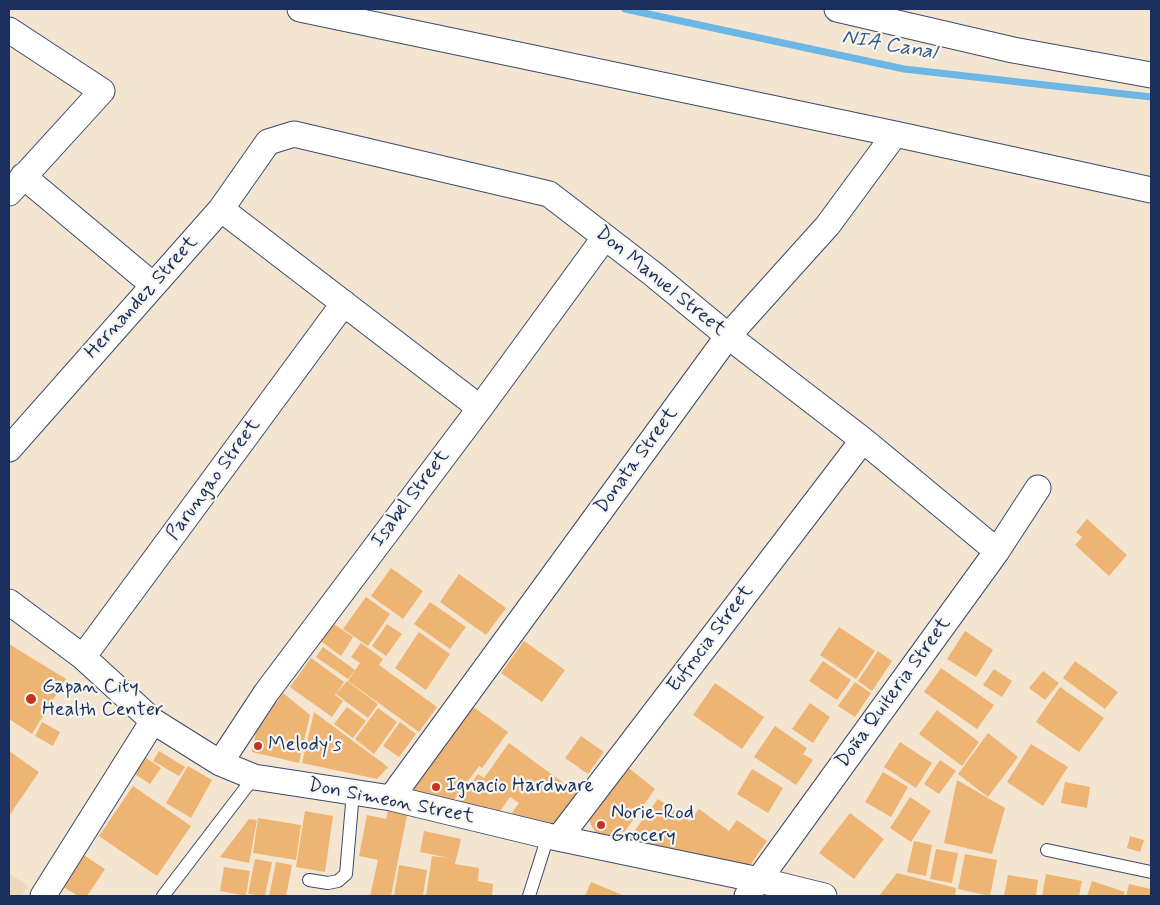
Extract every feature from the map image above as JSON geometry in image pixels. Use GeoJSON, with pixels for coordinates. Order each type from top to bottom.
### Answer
{"type":"FeatureCollection","features":[{"type":"Feature","properties":{"kind":"street"},"geometry":{"type":"LineString","coordinates":[[300,9],[895,134],[1151,190]]}},
{"type":"Feature","properties":{"kind":"street"},"geometry":{"type":"LineString","coordinates":[[837,9],[1013,50],[1151,75]]}},
{"type":"Feature","properties":{"kind":"street"},"geometry":{"type":"LineString","coordinates":[[9,30],[102,91],[16,184],[154,285]]}},
{"type":"Feature","properties":{"kind":"street","name":"Don Manuel Street"},"geometry":{"type":"LineString","coordinates":[[268,142],[294,134],[549,194],[863,440],[997,552]]}},
{"type":"Feature","properties":{"kind":"street","name":"Donata Street"},"geometry":{"type":"LineString","coordinates":[[391,798],[728,336],[828,225],[895,134]]}},
{"type":"Feature","properties":{"kind":"street","name":"Hernandez Street"},"geometry":{"type":"LineString","coordinates":[[9,449],[221,209],[268,142]]}},
{"type":"Feature","properties":{"kind":"street"},"geometry":{"type":"LineString","coordinates":[[221,209],[480,408]]}},
{"type":"Feature","properties":{"kind":"street","name":"Isabel Street"},"geometry":{"type":"LineString","coordinates":[[220,763],[266,693],[480,408],[605,237]]}},
{"type":"Feature","properties":{"kind":"street","name":"Parungao Street"},"geometry":{"type":"LineString","coordinates":[[83,657],[344,304]]}},
{"type":"Feature","properties":{"kind":"street","name":"Eufrocia Street"},"geometry":{"type":"LineString","coordinates":[[554,837],[863,440]]}},
{"type":"Feature","properties":{"kind":"street","name":"Doña Quiteria Street"},"geometry":{"type":"LineString","coordinates":[[753,888],[997,552],[1038,488]]}},
{"type":"Feature","properties":{"kind":"street","name":"Don Simeon Street"},"geometry":{"type":"LineString","coordinates":[[9,602],[83,657],[153,721],[220,763],[254,777],[391,798],[753,888],[824,896]]}},
{"type":"Feature","properties":{"kind":"street"},"geometry":{"type":"LineString","coordinates":[[43,896],[153,721]]}},
{"type":"Feature","properties":{"kind":"lane"},"geometry":{"type":"LineString","coordinates":[[163,896],[254,777]]}},
{"type":"Feature","properties":{"kind":"lane"},"geometry":{"type":"LineString","coordinates":[[309,880],[328,883],[338,880],[346,874],[353,792]]}},
{"type":"Feature","properties":{"kind":"lane"},"geometry":{"type":"LineString","coordinates":[[529,896],[554,837]]}},
{"type":"Feature","properties":{"kind":"lane"},"geometry":{"type":"LineString","coordinates":[[1047,850],[1151,872]]}},
{"type":"Feature","properties":{"kind":"shaded area"},"geometry":{"type":"Polygon","coordinates":[[[9,873],[28,886],[21,896],[9,896],[9,873]]]}},
{"type":"Feature","properties":{"kind":"building"},"geometry":{"type":"Polygon","coordinates":[[[1087,519],[1127,555],[1109,576],[1075,545],[1082,537],[1076,532],[1087,519]]]}},
{"type":"Feature","properties":{"kind":"building"},"geometry":{"type":"Polygon","coordinates":[[[391,568],[423,591],[403,619],[371,596],[391,568]]]}},
{"type":"Feature","properties":{"kind":"building"},"geometry":{"type":"Polygon","coordinates":[[[459,574],[506,608],[486,635],[440,602],[459,574]]]}},
{"type":"Feature","properties":{"kind":"building"},"geometry":{"type":"Polygon","coordinates":[[[366,597],[390,614],[368,646],[343,629],[366,597]]]}},
{"type":"Feature","properties":{"kind":"building"},"geometry":{"type":"Polygon","coordinates":[[[430,602],[466,627],[450,649],[414,624],[430,602]]]}},
{"type":"Feature","properties":{"kind":"building"},"geometry":{"type":"Polygon","coordinates":[[[332,623],[353,637],[341,656],[319,640],[332,623]]]}},
{"type":"Feature","properties":{"kind":"building"},"geometry":{"type":"Polygon","coordinates":[[[387,624],[402,634],[386,656],[372,646],[387,624]]]}},
{"type":"Feature","properties":{"kind":"building"},"geometry":{"type":"Polygon","coordinates":[[[839,627],[875,651],[856,679],[820,655],[839,627]]]}},
{"type":"Feature","properties":{"kind":"building"},"geometry":{"type":"Polygon","coordinates":[[[965,631],[993,650],[976,677],[947,659],[965,631]]]}},
{"type":"Feature","properties":{"kind":"building"},"geometry":{"type":"Polygon","coordinates":[[[419,632],[450,654],[426,690],[395,668],[419,632]]]}},
{"type":"Feature","properties":{"kind":"building"},"geometry":{"type":"Polygon","coordinates":[[[524,641],[565,670],[542,702],[501,673],[524,641]]]}},
{"type":"Feature","properties":{"kind":"building"},"geometry":{"type":"Polygon","coordinates":[[[361,643],[383,659],[379,665],[437,707],[419,732],[348,681],[360,663],[351,657],[361,643]]]}},
{"type":"Feature","properties":{"kind":"building","name":"Gapan City Health Center"},"geometry":{"type":"Polygon","coordinates":[[[9,644],[66,679],[32,734],[9,719],[9,644]]]}},
{"type":"Feature","properties":{"kind":"building"},"geometry":{"type":"Polygon","coordinates":[[[323,647],[355,670],[348,679],[316,657],[323,647]]]}},
{"type":"Feature","properties":{"kind":"building"},"geometry":{"type":"Polygon","coordinates":[[[878,651],[892,661],[872,691],[858,681],[878,651]]]}},
{"type":"Feature","properties":{"kind":"building"},"geometry":{"type":"Polygon","coordinates":[[[311,658],[344,682],[335,695],[343,701],[332,717],[290,687],[311,658]]]}},
{"type":"Feature","properties":{"kind":"building"},"geometry":{"type":"Polygon","coordinates":[[[823,661],[851,680],[837,700],[809,681],[823,661]]]}},
{"type":"Feature","properties":{"kind":"building"},"geometry":{"type":"Polygon","coordinates":[[[1075,661],[1118,692],[1105,709],[1063,678],[1075,661]]]}},
{"type":"Feature","properties":{"kind":"building"},"geometry":{"type":"Polygon","coordinates":[[[941,668],[994,705],[977,729],[924,692],[941,668]]]}},
{"type":"Feature","properties":{"kind":"building"},"geometry":{"type":"Polygon","coordinates":[[[994,669],[1012,681],[1002,697],[983,685],[994,669]]]}},
{"type":"Feature","properties":{"kind":"building"},"geometry":{"type":"Polygon","coordinates":[[[1043,671],[1059,683],[1045,700],[1029,688],[1043,671]]]}},
{"type":"Feature","properties":{"kind":"building"},"geometry":{"type":"Polygon","coordinates":[[[347,681],[378,704],[368,718],[336,694],[347,681]]]}},
{"type":"Feature","properties":{"kind":"building"},"geometry":{"type":"Polygon","coordinates":[[[855,682],[871,693],[855,717],[838,706],[855,682]]]}},
{"type":"Feature","properties":{"kind":"building"},"geometry":{"type":"Polygon","coordinates":[[[715,683],[764,717],[742,749],[693,715],[715,683]]]}},
{"type":"Feature","properties":{"kind":"building"},"geometry":{"type":"Polygon","coordinates":[[[1060,687],[1104,718],[1079,752],[1036,722],[1060,687]]]}},
{"type":"Feature","properties":{"kind":"building"},"geometry":{"type":"Polygon","coordinates":[[[283,693],[310,715],[299,763],[252,752],[256,732],[283,693]]]}},
{"type":"Feature","properties":{"kind":"building"},"geometry":{"type":"Polygon","coordinates":[[[810,703],[830,717],[813,743],[792,729],[810,703]]]}},
{"type":"Feature","properties":{"kind":"building"},"geometry":{"type":"Polygon","coordinates":[[[472,706],[508,732],[482,768],[479,766],[452,803],[408,792],[472,706]]]}},
{"type":"Feature","properties":{"kind":"building"},"geometry":{"type":"Polygon","coordinates":[[[347,707],[366,721],[353,738],[334,724],[347,707]]]}},
{"type":"Feature","properties":{"kind":"building"},"geometry":{"type":"Polygon","coordinates":[[[378,708],[397,722],[374,754],[355,739],[378,708]]]}},
{"type":"Feature","properties":{"kind":"building"},"geometry":{"type":"Polygon","coordinates":[[[937,710],[979,742],[962,766],[919,734],[937,710]]]}},
{"type":"Feature","properties":{"kind":"building"},"geometry":{"type":"Polygon","coordinates":[[[314,712],[388,767],[377,779],[302,763],[314,712]]]}},
{"type":"Feature","properties":{"kind":"building"},"geometry":{"type":"Polygon","coordinates":[[[42,722],[60,732],[53,746],[35,736],[42,722]]]}},
{"type":"Feature","properties":{"kind":"building"},"geometry":{"type":"Polygon","coordinates":[[[400,722],[416,734],[399,757],[383,746],[400,722]]]}},
{"type":"Feature","properties":{"kind":"building"},"geometry":{"type":"Polygon","coordinates":[[[775,726],[807,748],[803,754],[813,760],[796,785],[754,757],[775,726]]]}},
{"type":"Feature","properties":{"kind":"building"},"geometry":{"type":"Polygon","coordinates":[[[988,733],[1018,757],[988,797],[958,774],[988,733]]]}},
{"type":"Feature","properties":{"kind":"building"},"geometry":{"type":"Polygon","coordinates":[[[581,736],[604,752],[588,774],[565,758],[581,736]]]}},
{"type":"Feature","properties":{"kind":"building"},"geometry":{"type":"Polygon","coordinates":[[[900,742],[932,763],[916,788],[884,767],[900,742]]]}},
{"type":"Feature","properties":{"kind":"building"},"geometry":{"type":"Polygon","coordinates":[[[509,743],[584,798],[556,835],[505,822],[519,803],[510,797],[496,817],[455,806],[478,774],[484,778],[509,743]]]}},
{"type":"Feature","properties":{"kind":"building"},"geometry":{"type":"Polygon","coordinates":[[[1031,744],[1068,767],[1043,806],[1007,782],[1031,744]]]}},
{"type":"Feature","properties":{"kind":"building"},"geometry":{"type":"Polygon","coordinates":[[[9,751],[39,772],[9,816],[9,751]]]}},
{"type":"Feature","properties":{"kind":"building"},"geometry":{"type":"Polygon","coordinates":[[[159,751],[185,767],[179,776],[153,761],[159,751]]]}},
{"type":"Feature","properties":{"kind":"building"},"geometry":{"type":"Polygon","coordinates":[[[143,756],[161,768],[150,784],[132,772],[143,756]]]}},
{"type":"Feature","properties":{"kind":"building"},"geometry":{"type":"Polygon","coordinates":[[[940,760],[956,771],[939,794],[924,784],[940,760]]]}},
{"type":"Feature","properties":{"kind":"building"},"geometry":{"type":"Polygon","coordinates":[[[625,765],[655,789],[621,837],[596,833],[589,818],[625,765]]]}},
{"type":"Feature","properties":{"kind":"building"},"geometry":{"type":"Polygon","coordinates":[[[188,766],[212,780],[191,818],[166,803],[188,766]]]}},
{"type":"Feature","properties":{"kind":"building"},"geometry":{"type":"Polygon","coordinates":[[[752,769],[783,788],[768,813],[737,794],[752,769]]]}},
{"type":"Feature","properties":{"kind":"building"},"geometry":{"type":"Polygon","coordinates":[[[883,772],[908,787],[891,817],[865,802],[883,772]]]}},
{"type":"Feature","properties":{"kind":"building"},"geometry":{"type":"Polygon","coordinates":[[[957,780],[1005,808],[992,854],[944,843],[957,780]]]}},
{"type":"Feature","properties":{"kind":"building"},"geometry":{"type":"Polygon","coordinates":[[[1065,782],[1090,787],[1087,808],[1061,803],[1065,782]]]}},
{"type":"Feature","properties":{"kind":"building"},"geometry":{"type":"Polygon","coordinates":[[[133,786],[191,826],[157,876],[99,836],[133,786]]]}},
{"type":"Feature","properties":{"kind":"building"},"geometry":{"type":"Polygon","coordinates":[[[910,797],[931,811],[911,842],[890,828],[910,797]]]}},
{"type":"Feature","properties":{"kind":"building"},"geometry":{"type":"Polygon","coordinates":[[[658,799],[690,821],[699,809],[729,831],[737,820],[767,841],[744,874],[624,845],[658,799]]]}},
{"type":"Feature","properties":{"kind":"building"},"geometry":{"type":"Polygon","coordinates":[[[305,811],[333,816],[325,872],[296,867],[305,811]]]}},
{"type":"Feature","properties":{"kind":"building"},"geometry":{"type":"Polygon","coordinates":[[[388,811],[407,815],[391,896],[370,896],[378,860],[359,856],[367,815],[386,819],[388,811]]]}},
{"type":"Feature","properties":{"kind":"building"},"geometry":{"type":"Polygon","coordinates":[[[850,813],[884,839],[854,879],[819,853],[850,813]]]}},
{"type":"Feature","properties":{"kind":"building"},"geometry":{"type":"Polygon","coordinates":[[[258,818],[301,825],[296,860],[253,853],[258,818]]]}},
{"type":"Feature","properties":{"kind":"building"},"geometry":{"type":"Polygon","coordinates":[[[249,819],[257,820],[249,863],[220,857],[249,819]]]}},
{"type":"Feature","properties":{"kind":"building"},"geometry":{"type":"Polygon","coordinates":[[[424,831],[461,839],[455,864],[479,868],[478,881],[493,884],[492,896],[426,896],[432,856],[449,858],[420,852],[424,831]]]}},
{"type":"Feature","properties":{"kind":"building"},"geometry":{"type":"Polygon","coordinates":[[[1130,836],[1144,840],[1140,852],[1127,848],[1130,836]]]}},
{"type":"Feature","properties":{"kind":"building"},"geometry":{"type":"Polygon","coordinates":[[[914,841],[932,845],[926,876],[907,872],[914,841]]]}},
{"type":"Feature","properties":{"kind":"building"},"geometry":{"type":"Polygon","coordinates":[[[936,849],[958,853],[952,883],[930,879],[936,849]]]}},
{"type":"Feature","properties":{"kind":"building"},"geometry":{"type":"Polygon","coordinates":[[[82,854],[105,869],[87,896],[78,896],[62,886],[82,854]]]}},
{"type":"Feature","properties":{"kind":"building"},"geometry":{"type":"Polygon","coordinates":[[[965,854],[997,860],[990,896],[958,889],[965,854]]]}},
{"type":"Feature","properties":{"kind":"building"},"geometry":{"type":"Polygon","coordinates":[[[255,859],[272,862],[265,896],[248,894],[255,859]]]}},
{"type":"Feature","properties":{"kind":"building"},"geometry":{"type":"Polygon","coordinates":[[[276,862],[292,865],[286,896],[269,896],[276,862]]]}},
{"type":"Feature","properties":{"kind":"building"},"geometry":{"type":"Polygon","coordinates":[[[399,865],[427,870],[423,896],[394,896],[399,865]]]}},
{"type":"Feature","properties":{"kind":"building"},"geometry":{"type":"Polygon","coordinates":[[[224,867],[250,871],[246,896],[220,891],[224,867]]]}},
{"type":"Feature","properties":{"kind":"building"},"geometry":{"type":"Polygon","coordinates":[[[897,873],[956,888],[955,896],[879,896],[897,873]]]}},
{"type":"Feature","properties":{"kind":"building"},"geometry":{"type":"Polygon","coordinates":[[[1046,874],[1082,881],[1079,896],[1042,896],[1046,874]]]}},
{"type":"Feature","properties":{"kind":"building"},"geometry":{"type":"Polygon","coordinates":[[[1008,875],[1038,880],[1036,896],[1004,896],[1008,875]]]}},
{"type":"Feature","properties":{"kind":"building"},"geometry":{"type":"Polygon","coordinates":[[[1092,881],[1125,892],[1123,896],[1087,896],[1092,881]]]}},
{"type":"Feature","properties":{"kind":"building"},"geometry":{"type":"Polygon","coordinates":[[[591,882],[625,896],[585,896],[591,882]]]}},
{"type":"Feature","properties":{"kind":"building"},"geometry":{"type":"Polygon","coordinates":[[[1129,884],[1151,889],[1151,896],[1126,896],[1129,884]]]}},
{"type":"Feature","properties":{"kind":"waterway","name":"NIA Canal"},"geometry":{"type":"LineString","coordinates":[[625,9],[904,69],[1151,97]]}},
{"type":"Feature","properties":{"kind":"place","name":"Gapan City Health Center"},"geometry":{"type":"Point","coordinates":[31,699]}},
{"type":"Feature","properties":{"kind":"place","name":"Melody's"},"geometry":{"type":"Point","coordinates":[258,746]}},
{"type":"Feature","properties":{"kind":"place","name":"Ignacio Hardware"},"geometry":{"type":"Point","coordinates":[436,787]}},
{"type":"Feature","properties":{"kind":"place","name":"Norie-Rod Grocery"},"geometry":{"type":"Point","coordinates":[601,825]}}]}
